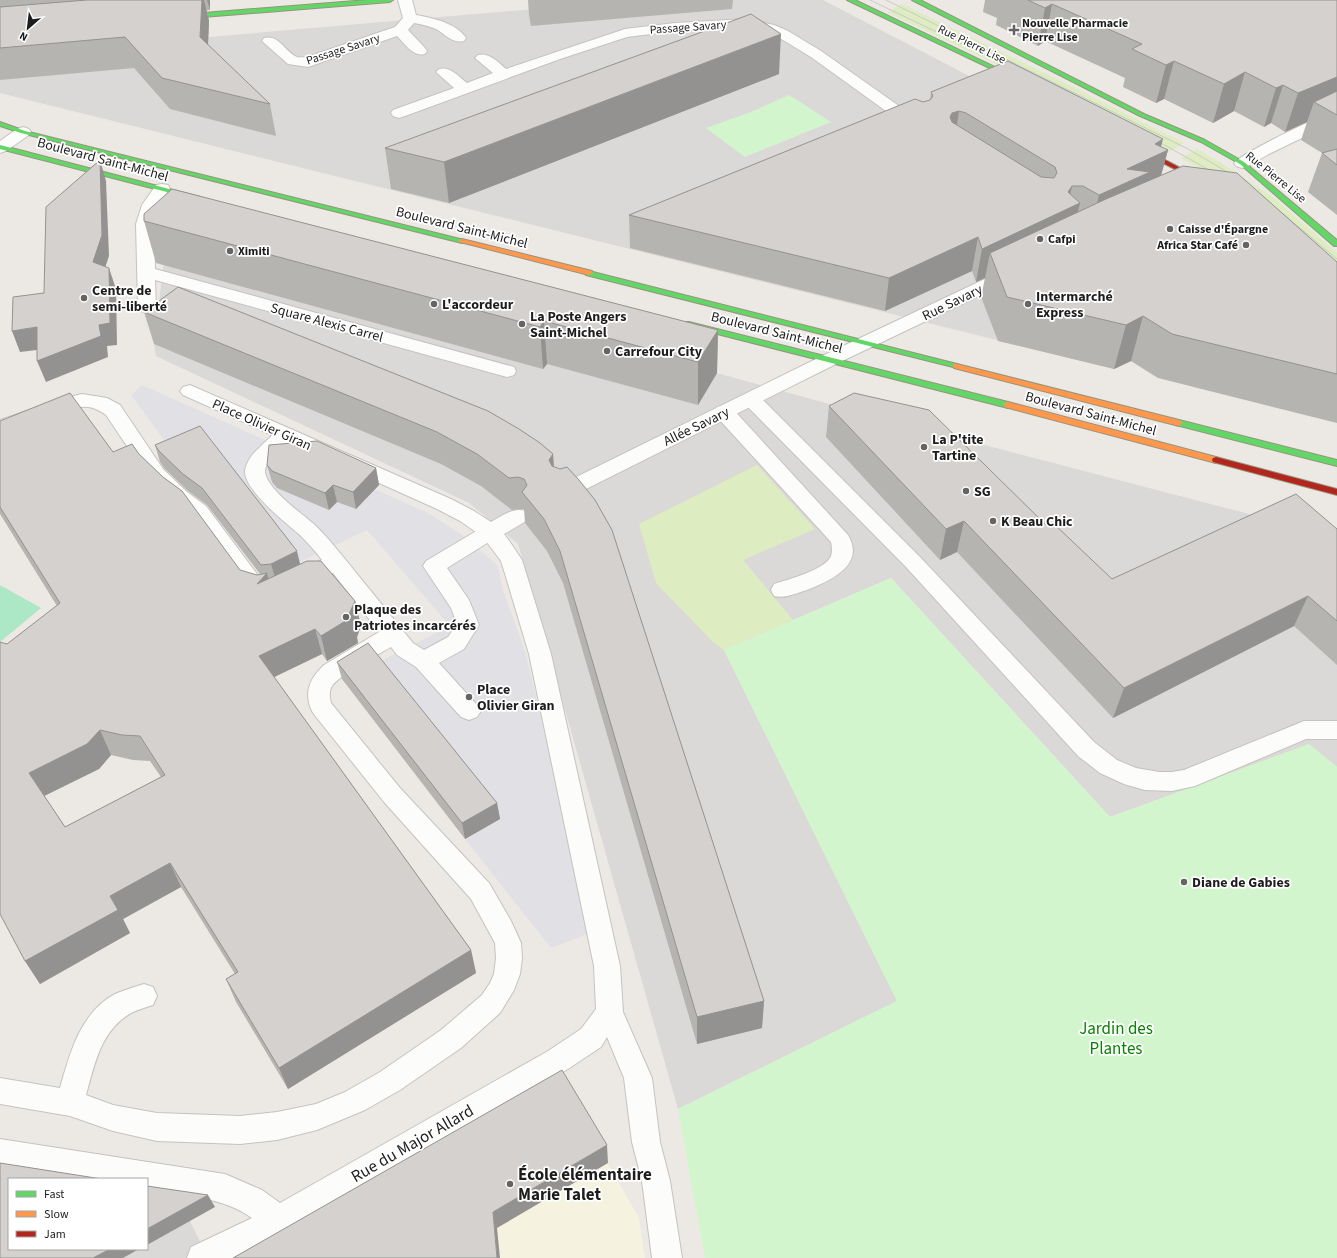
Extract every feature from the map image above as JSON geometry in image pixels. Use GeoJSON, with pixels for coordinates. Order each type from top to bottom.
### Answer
{"type":"FeatureCollection","features":[{"type":"Feature","properties":{"kind":"main road"},"geometry":{"type":"LineString","coordinates":[[172,18],[390,0]]}},
{"type":"Feature","properties":{"kind":"main road","name":"Rue Pierre Lise"},"geometry":{"type":"LineString","coordinates":[[850,0],[1028,85]]}},
{"type":"Feature","properties":{"kind":"main road","name":"Rue Pierre Lise"},"geometry":{"type":"LineString","coordinates":[[915,0],[931,4],[1142,115],[1203,141],[1242,163],[1337,244]]}},
{"type":"Feature","properties":{"kind":"main road","name":"Boulevard Saint-Michel"},"geometry":{"type":"LineString","coordinates":[[0,124],[24,132],[1337,463]]}},
{"type":"Feature","properties":{"kind":"main road"},"geometry":{"type":"LineString","coordinates":[[1132,140],[1165,162],[1209,185]]}},
{"type":"Feature","properties":{"kind":"main road","name":"Boulevard Saint-Michel"},"geometry":{"type":"LineString","coordinates":[[0,148],[207,200]]}},
{"type":"Feature","properties":{"kind":"main road","name":"Boulevard Saint-Michel"},"geometry":{"type":"LineString","coordinates":[[681,322],[1337,492]]}},
{"type":"Feature","properties":{"kind":"street"},"geometry":{"type":"LineString","coordinates":[[405,0],[410,18]]}},
{"type":"Feature","properties":{"kind":"street"},"geometry":{"type":"LineString","coordinates":[[410,18],[400,30],[420,51]]}},
{"type":"Feature","properties":{"kind":"street"},"geometry":{"type":"LineString","coordinates":[[410,18],[431,21],[443,26],[458,38]]}},
{"type":"Feature","properties":{"kind":"street","name":"Passage Savary"},"geometry":{"type":"LineString","coordinates":[[399,113],[555,56],[625,33],[675,27],[745,23],[769,28],[783,34],[816,54],[919,128]]}},
{"type":"Feature","properties":{"kind":"street","name":"Passage Savary"},"geometry":{"type":"LineString","coordinates":[[269,41],[293,61],[308,62],[400,30]]}},
{"type":"Feature","properties":{"kind":"street"},"geometry":{"type":"LineString","coordinates":[[483,58],[505,75]]}},
{"type":"Feature","properties":{"kind":"street"},"geometry":{"type":"LineString","coordinates":[[444,72],[465,89]]}},
{"type":"Feature","properties":{"kind":"street"},"geometry":{"type":"LineString","coordinates":[[1242,163],[1337,114]]}},
{"type":"Feature","properties":{"kind":"street"},"geometry":{"type":"LineString","coordinates":[[0,148],[24,132]]}},
{"type":"Feature","properties":{"kind":"street"},"geometry":{"type":"LineString","coordinates":[[1188,192],[1209,185]]}},
{"type":"Feature","properties":{"kind":"street"},"geometry":{"type":"LineString","coordinates":[[147,307],[145,224],[150,205],[162,189]]}},
{"type":"Feature","properties":{"kind":"street","name":"Rue Savary"},"geometry":{"type":"LineString","coordinates":[[829,360],[1025,267]]}},
{"type":"Feature","properties":{"kind":"street","name":"Square Alexis Carrel"},"geometry":{"type":"LineString","coordinates":[[147,272],[507,371]]}},
{"type":"Feature","properties":{"kind":"street","name":"Allée Savary"},"geometry":{"type":"LineString","coordinates":[[563,492],[829,360]]}},
{"type":"Feature","properties":{"kind":"street","name":"Place Olivier Giran"},"geometry":{"type":"LineString","coordinates":[[190,391],[286,436],[444,504],[490,532],[503,547],[511,560],[540,654],[607,966],[610,1012],[638,1078],[646,1142],[656,1181],[667,1258]]}},
{"type":"Feature","properties":{"kind":"street"},"geometry":{"type":"LineString","coordinates":[[751,399],[913,562],[1086,749],[1101,763],[1120,773],[1140,780],[1172,782],[1187,780],[1304,730],[1337,730]]}},
{"type":"Feature","properties":{"kind":"street"},"geometry":{"type":"LineString","coordinates":[[0,428],[72,402],[82,400],[100,402],[113,410],[156,474],[180,497],[199,511],[257,589],[265,591],[280,589],[336,564]]}},
{"type":"Feature","properties":{"kind":"street"},"geometry":{"type":"LineString","coordinates":[[724,412],[841,540],[843,549],[841,558],[830,571],[782,590]]}},
{"type":"Feature","properties":{"kind":"street"},"geometry":{"type":"LineString","coordinates":[[286,436],[261,457],[256,464],[255,472],[258,480],[275,503],[308,531],[405,649],[424,661],[469,710]]}},
{"type":"Feature","properties":{"kind":"street"},"geometry":{"type":"LineString","coordinates":[[424,661],[456,643],[468,625],[461,606],[434,566],[519,516]]}},
{"type":"Feature","properties":{"kind":"street"},"geometry":{"type":"LineString","coordinates":[[0,1092],[70,1103],[113,1118],[157,1127],[240,1130],[277,1126],[317,1116],[355,1101],[390,1082],[422,1060],[478,1016],[490,1004],[500,990],[507,974],[509,958],[508,943],[502,929],[480,891],[392,795],[321,707],[318,698],[318,688],[324,679],[332,672],[393,635]]}},
{"type":"Feature","properties":{"kind":"street"},"geometry":{"type":"LineString","coordinates":[[70,1103],[86,1043],[94,1029],[105,1017],[124,1003],[144,996]]}},
{"type":"Feature","properties":{"kind":"street","name":"Rue du Major Allard"},"geometry":{"type":"LineString","coordinates":[[202,1258],[279,1220],[558,1060],[591,1038],[610,1012]]}},
{"type":"Feature","properties":{"kind":"street"},"geometry":{"type":"LineString","coordinates":[[0,1153],[225,1188],[252,1200],[279,1220]]}},
{"type":"Feature","properties":{"kind":"shaded area"},"geometry":{"type":"Polygon","coordinates":[[[637,0],[823,0],[1154,172],[1158,378],[1131,361],[1114,369],[0,93],[0,55],[637,0]]]}},
{"type":"Feature","properties":{"kind":"shaded area"},"geometry":{"type":"Polygon","coordinates":[[[183,231],[866,414],[1337,537],[1337,767],[1309,745],[1110,817],[891,578],[724,650],[897,1001],[678,1109],[518,544],[469,503],[156,356],[154,344],[164,260],[183,231]]]}},
{"type":"Feature","properties":{"kind":"shaded area","name":"Place Olivier Giran"},"geometry":{"type":"Polygon","coordinates":[[[142,385],[428,513],[464,536],[498,566],[503,590],[526,654],[544,730],[587,934],[551,948],[465,839],[499,818],[375,664],[450,626],[367,530],[298,563],[176,456],[131,395],[142,385]]]}},
{"type":"Feature","properties":{"kind":"shaded area"},"geometry":{"type":"Polygon","coordinates":[[[631,414],[646,428],[546,475],[532,460],[631,414]]]}},
{"type":"Feature","properties":{"kind":"shaded area"},"geometry":{"type":"Polygon","coordinates":[[[708,456],[727,473],[612,532],[593,513],[708,456]]]}},
{"type":"Feature","properties":{"kind":"shaded area","name":"École élémentaire Marie Talet"},"geometry":{"type":"Polygon","coordinates":[[[564,1088],[639,1218],[645,1258],[388,1258],[564,1088]]]}},
{"type":"Feature","properties":{"kind":"shaded area"},"geometry":{"type":"Polygon","coordinates":[[[0,1173],[8,1178],[8,1250],[148,1250],[148,1198],[190,1221],[208,1258],[0,1258],[0,1173]]]}},
{"type":"Feature","properties":{"kind":"green space"},"geometry":{"type":"Polygon","coordinates":[[[902,4],[1051,76],[1184,143],[1169,152],[1015,73],[887,12],[902,4]]]}},
{"type":"Feature","properties":{"kind":"green space"},"geometry":{"type":"Polygon","coordinates":[[[789,95],[831,122],[745,157],[706,128],[751,112],[789,95]]]}},
{"type":"Feature","properties":{"kind":"green space"},"geometry":{"type":"Polygon","coordinates":[[[1197,149],[1226,166],[1274,198],[1337,253],[1337,278],[1206,173],[1181,158],[1197,149]]]}},
{"type":"Feature","properties":{"kind":"green space"},"geometry":{"type":"Polygon","coordinates":[[[757,465],[815,529],[743,560],[793,620],[724,650],[713,642],[656,583],[639,524],[757,465]]]}},
{"type":"Feature","properties":{"kind":"green space","name":"Jardin des Plantes"},"geometry":{"type":"Polygon","coordinates":[[[891,578],[1110,817],[1309,744],[1337,767],[1337,1258],[705,1258],[678,1109],[897,1001],[724,650],[891,578]]]}},
{"type":"Feature","properties":{"kind":"green space"},"geometry":{"type":"Polygon","coordinates":[[[0,585],[41,608],[0,642],[0,585]]]}},
{"type":"Feature","properties":{"kind":"building"},"geometry":{"type":"Polygon","coordinates":[[[87,0],[202,0],[200,37],[270,104],[162,78],[125,37],[0,48],[0,7],[87,0]]]}},
{"type":"Feature","properties":{"kind":"building"},"geometry":{"type":"Polygon","coordinates":[[[1028,0],[1337,0],[1337,77],[1298,93],[1283,85],[1276,88],[1245,72],[1224,84],[1174,61],[1166,65],[1132,49],[1142,44],[1052,4],[1045,8],[1028,0]]]}},
{"type":"Feature","properties":{"kind":"building"},"geometry":{"type":"Polygon","coordinates":[[[751,14],[781,34],[444,162],[385,148],[751,14]]]}},
{"type":"Feature","properties":{"kind":"building"},"geometry":{"type":"Polygon","coordinates":[[[1008,61],[1163,139],[1155,144],[1168,150],[1127,169],[1150,172],[1099,195],[1083,186],[1072,186],[1068,192],[1080,203],[982,249],[978,237],[889,278],[629,215],[915,99],[923,102],[930,100],[933,96],[931,92],[1008,61]],[[959,111],[952,113],[950,117],[952,122],[1041,177],[1054,178],[1057,173],[1055,167],[966,113],[959,111]]]}},
{"type":"Feature","properties":{"kind":"building"},"geometry":{"type":"Polygon","coordinates":[[[1337,91],[1337,115],[1314,102],[1337,91]]]}},
{"type":"Feature","properties":{"kind":"building"},"geometry":{"type":"Polygon","coordinates":[[[1337,149],[1337,165],[1322,153],[1337,149]]]}},
{"type":"Feature","properties":{"kind":"building","name":"Centre de semi-liberté"},"geometry":{"type":"Polygon","coordinates":[[[100,160],[102,235],[93,262],[109,268],[110,323],[99,325],[101,336],[37,361],[37,327],[12,331],[13,297],[44,293],[46,207],[100,160]]]}},
{"type":"Feature","properties":{"kind":"building"},"geometry":{"type":"Polygon","coordinates":[[[1183,166],[1237,173],[1337,262],[1337,374],[1172,334],[1143,316],[1126,325],[1007,297],[990,253],[1106,199],[1183,166]]]}},
{"type":"Feature","properties":{"kind":"building"},"geometry":{"type":"Polygon","coordinates":[[[172,189],[718,330],[698,362],[544,321],[540,327],[144,221],[144,214],[172,189]]]}},
{"type":"Feature","properties":{"kind":"building"},"geometry":{"type":"Polygon","coordinates":[[[178,287],[488,411],[540,443],[553,454],[549,460],[552,466],[560,469],[567,467],[579,480],[595,500],[612,530],[764,1001],[697,1017],[560,551],[544,519],[522,492],[527,485],[524,479],[518,477],[509,478],[477,454],[437,432],[144,312],[178,287]]]}},
{"type":"Feature","properties":{"kind":"building"},"geometry":{"type":"Polygon","coordinates":[[[70,393],[113,452],[132,444],[139,454],[163,477],[182,491],[240,570],[257,575],[267,573],[257,584],[307,561],[321,561],[355,601],[349,614],[352,617],[321,636],[315,629],[259,656],[471,950],[279,1068],[226,979],[238,972],[170,863],[110,896],[118,910],[25,961],[0,914],[0,642],[7,644],[60,603],[0,507],[0,421],[70,393]],[[100,730],[87,744],[29,773],[65,827],[165,775],[140,736],[122,735],[100,730]]]}},
{"type":"Feature","properties":{"kind":"building"},"geometry":{"type":"Polygon","coordinates":[[[854,393],[929,410],[1047,526],[1053,523],[1112,579],[1296,494],[1337,529],[1337,621],[1308,596],[1124,688],[964,521],[946,529],[829,406],[854,393]]]}},
{"type":"Feature","properties":{"kind":"building"},"geometry":{"type":"Polygon","coordinates":[[[200,426],[297,551],[271,564],[261,565],[202,488],[183,474],[159,451],[155,445],[200,426]]]}},
{"type":"Feature","properties":{"kind":"building"},"geometry":{"type":"Polygon","coordinates":[[[317,441],[376,468],[353,492],[333,485],[325,493],[272,471],[267,465],[269,445],[317,441]]]}},
{"type":"Feature","properties":{"kind":"building"},"geometry":{"type":"Polygon","coordinates":[[[368,643],[497,803],[462,823],[337,662],[368,643]]]}},
{"type":"Feature","properties":{"kind":"building","name":"École élémentaire Marie Talet"},"geometry":{"type":"Polygon","coordinates":[[[562,1070],[607,1145],[493,1212],[497,1258],[233,1258],[562,1070]]]}},
{"type":"Feature","properties":{"kind":"building"},"geometry":{"type":"Polygon","coordinates":[[[0,1163],[96,1178],[8,1178],[8,1250],[108,1250],[93,1258],[0,1258],[0,1163]]]}},
{"type":"Feature","properties":{"kind":"building"},"geometry":{"type":"Polygon","coordinates":[[[148,1186],[208,1195],[148,1228],[148,1186]]]}},
{"type":"Feature","properties":{"kind":"tram line"},"geometry":{"type":"LineString","coordinates":[[870,0],[1012,68]]}},
{"type":"Feature","properties":{"kind":"tram line"},"geometry":{"type":"LineString","coordinates":[[886,0],[1188,149],[1236,177]]}},
{"type":"Feature","properties":{"kind":"tram line"},"geometry":{"type":"LineString","coordinates":[[1152,138],[1218,175]]}},
{"type":"Feature","properties":{"kind":"tram line"},"geometry":{"type":"LineString","coordinates":[[1257,192],[1337,259]]}},
{"type":"Feature","properties":{"kind":"traffic: fast"},"geometry":{"type":"LineString","coordinates":[[178,17],[390,0]]}},
{"type":"Feature","properties":{"kind":"traffic: fast"},"geometry":{"type":"LineString","coordinates":[[850,0],[1019,80]]}},
{"type":"Feature","properties":{"kind":"traffic: fast"},"geometry":{"type":"LineString","coordinates":[[915,0],[1142,115],[1203,141],[1242,163],[1337,244]]}},
{"type":"Feature","properties":{"kind":"traffic: fast"},"geometry":{"type":"LineString","coordinates":[[0,124],[23,132],[462,241]]}},
{"type":"Feature","properties":{"kind":"traffic: fast"},"geometry":{"type":"LineString","coordinates":[[0,147],[198,198]]}},
{"type":"Feature","properties":{"kind":"traffic: fast"},"geometry":{"type":"LineString","coordinates":[[589,273],[957,366]]}},
{"type":"Feature","properties":{"kind":"traffic: fast"},"geometry":{"type":"LineString","coordinates":[[689,324],[1008,405]]}},
{"type":"Feature","properties":{"kind":"traffic: fast"},"geometry":{"type":"LineString","coordinates":[[1179,423],[1337,463]]}},
{"type":"Feature","properties":{"kind":"traffic: slow"},"geometry":{"type":"LineString","coordinates":[[462,241],[589,273]]}},
{"type":"Feature","properties":{"kind":"traffic: slow"},"geometry":{"type":"LineString","coordinates":[[957,366],[1179,423]]}},
{"type":"Feature","properties":{"kind":"traffic: slow"},"geometry":{"type":"LineString","coordinates":[[1008,405],[1216,460]]}},
{"type":"Feature","properties":{"kind":"traffic: jam"},"geometry":{"type":"LineString","coordinates":[[1139,145],[1165,162],[1204,182]]}},
{"type":"Feature","properties":{"kind":"traffic: jam"},"geometry":{"type":"LineString","coordinates":[[1216,460],[1337,492]]}},
{"type":"Feature","properties":{"kind":"place","name":"Nouvelle Pharmacie Pierre Lise"},"geometry":{"type":"Point","coordinates":[1014,30]}},
{"type":"Feature","properties":{"kind":"place","name":"Caisse d'Épargne"},"geometry":{"type":"Point","coordinates":[1170,229]}},
{"type":"Feature","properties":{"kind":"place","name":"Cafpi"},"geometry":{"type":"Point","coordinates":[1040,239]}},
{"type":"Feature","properties":{"kind":"place","name":"Africa Star Café"},"geometry":{"type":"Point","coordinates":[1246,245]}},
{"type":"Feature","properties":{"kind":"place","name":"Ximiti"},"geometry":{"type":"Point","coordinates":[230,251]}},
{"type":"Feature","properties":{"kind":"place","name":"Centre de semi-liberté"},"geometry":{"type":"Point","coordinates":[84,298]}},
{"type":"Feature","properties":{"kind":"place","name":"L'accordeur"},"geometry":{"type":"Point","coordinates":[434,304]}},
{"type":"Feature","properties":{"kind":"place","name":"Intermarché Express"},"geometry":{"type":"Point","coordinates":[1028,304]}},
{"type":"Feature","properties":{"kind":"place","name":"La Poste Angers Saint-Michel"},"geometry":{"type":"Point","coordinates":[522,324]}},
{"type":"Feature","properties":{"kind":"place","name":"Carrefour City"},"geometry":{"type":"Point","coordinates":[607,351]}},
{"type":"Feature","properties":{"kind":"place","name":"La P'tite Tartine"},"geometry":{"type":"Point","coordinates":[924,447]}},
{"type":"Feature","properties":{"kind":"place","name":"SG"},"geometry":{"type":"Point","coordinates":[966,491]}},
{"type":"Feature","properties":{"kind":"place","name":"K Beau Chic"},"geometry":{"type":"Point","coordinates":[993,521]}},
{"type":"Feature","properties":{"kind":"place","name":"Plaque des Patriotes incarcérés"},"geometry":{"type":"Point","coordinates":[346,617]}},
{"type":"Feature","properties":{"kind":"place","name":"Place Olivier Giran"},"geometry":{"type":"Point","coordinates":[469,697]}},
{"type":"Feature","properties":{"kind":"place","name":"Diane de Gabies"},"geometry":{"type":"Point","coordinates":[1184,882]}},
{"type":"Feature","properties":{"kind":"place","name":"École élémentaire Marie Talet"},"geometry":{"type":"Point","coordinates":[510,1184]}}]}
